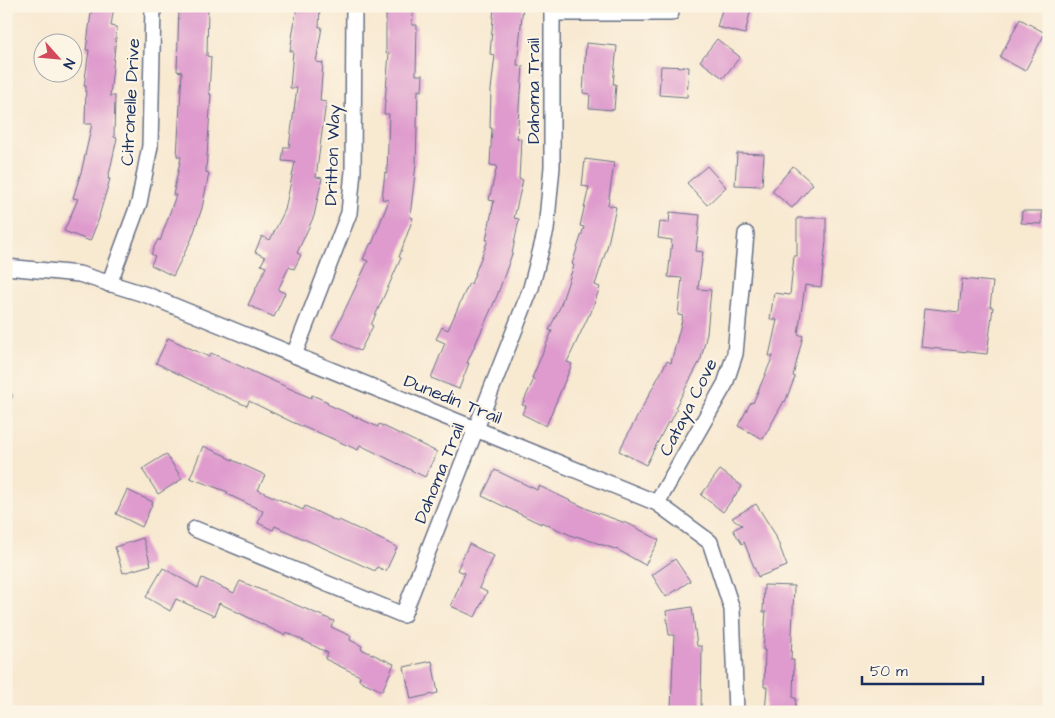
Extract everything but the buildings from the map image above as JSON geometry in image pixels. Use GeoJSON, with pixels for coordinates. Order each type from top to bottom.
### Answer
{"type":"FeatureCollection","features":[{"type":"Feature","properties":{"kind":"street","name":"Citronelle Drive"},"geometry":{"type":"LineString","coordinates":[[109,284],[140,203],[150,146],[153,6]]}},
{"type":"Feature","properties":{"kind":"street","name":"Dritton Way"},"geometry":{"type":"LineString","coordinates":[[294,355],[349,213],[353,171],[354,6]]}},
{"type":"Feature","properties":{"kind":"street"},"geometry":{"type":"LineString","coordinates":[[552,10],[671,13]]}},
{"type":"Feature","properties":{"kind":"street","name":"Dahoma Trail"},"geometry":{"type":"LineString","coordinates":[[195,529],[403,614],[531,288],[546,230],[552,167],[552,10]]}},
{"type":"Feature","properties":{"kind":"street","name":"Cataya Cove"},"geometry":{"type":"LineString","coordinates":[[657,503],[725,384],[735,354],[746,234]]}},
{"type":"Feature","properties":{"kind":"street","name":"Dunedin Trail"},"geometry":{"type":"LineString","coordinates":[[6,267],[79,274],[147,295],[657,503],[710,542],[732,609],[736,712]]}}]}
